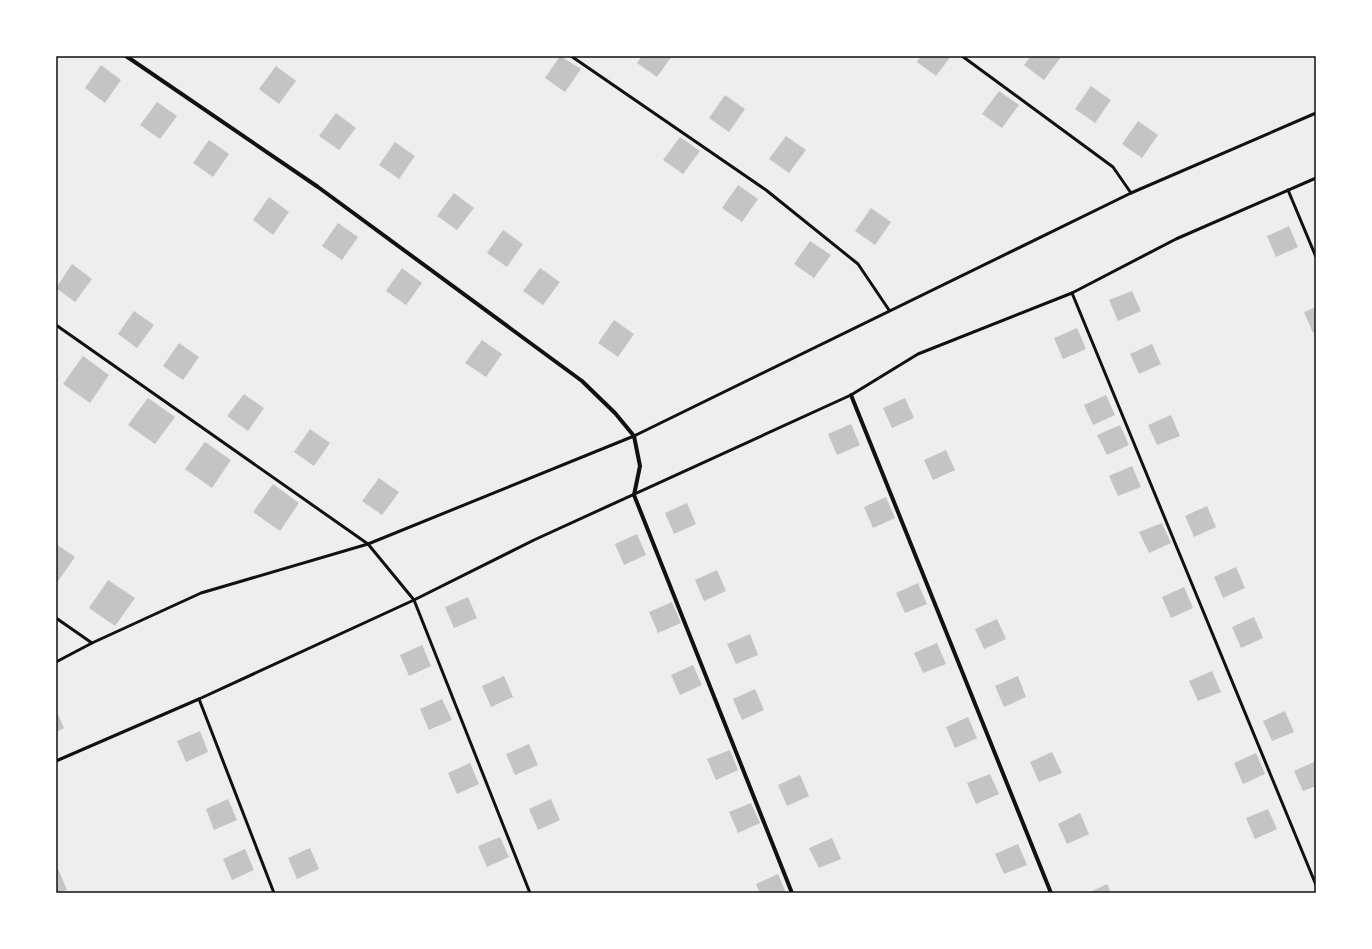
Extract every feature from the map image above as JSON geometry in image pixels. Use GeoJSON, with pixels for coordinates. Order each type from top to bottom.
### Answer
{"type":"FeatureCollection","features":[{"type":"Feature","properties":{"kind":"street"},"geometry":{"type":"LineString","coordinates":[[126,56],[318,187],[582,381],[615,413],[634,436],[640,466],[634,495],[792,893]]}},
{"type":"Feature","properties":{"kind":"street"},"geometry":{"type":"LineString","coordinates":[[852,396],[1051,893]]}},
{"type":"Feature","properties":{"kind":"lane"},"geometry":{"type":"LineString","coordinates":[[571,56],[766,190],[858,264],[889,310]]}},
{"type":"Feature","properties":{"kind":"lane"},"geometry":{"type":"LineString","coordinates":[[962,56],[1113,167],[1131,193]]}},
{"type":"Feature","properties":{"kind":"lane"},"geometry":{"type":"LineString","coordinates":[[56,662],[92,643],[201,593],[368,544],[634,436],[1131,193],[1316,113]]}},
{"type":"Feature","properties":{"kind":"lane"},"geometry":{"type":"LineString","coordinates":[[56,761],[199,699],[414,600],[534,540],[852,396],[918,354],[1072,293],[1176,239],[1316,178]]}},
{"type":"Feature","properties":{"kind":"lane"},"geometry":{"type":"LineString","coordinates":[[1288,190],[1316,257]]}},
{"type":"Feature","properties":{"kind":"lane"},"geometry":{"type":"LineString","coordinates":[[1072,293],[1316,885]]}},
{"type":"Feature","properties":{"kind":"lane"},"geometry":{"type":"LineString","coordinates":[[56,324],[368,544],[414,600],[530,893]]}},
{"type":"Feature","properties":{"kind":"lane"},"geometry":{"type":"LineString","coordinates":[[56,618],[92,643]]}},
{"type":"Feature","properties":{"kind":"lane"},"geometry":{"type":"LineString","coordinates":[[199,699],[274,893]]}},
{"type":"Feature","properties":{"kind":"shaded area"},"geometry":{"type":"Polygon","coordinates":[[[56,56],[1316,56],[1316,893],[56,893],[56,56]]]}},
{"type":"Feature","properties":{"kind":"building"},"geometry":{"type":"Polygon","coordinates":[[[560,56],[581,69],[565,92],[545,78],[560,56]]]}},
{"type":"Feature","properties":{"kind":"building"},"geometry":{"type":"Polygon","coordinates":[[[642,56],[672,56],[657,77],[637,63],[642,56]]]}},
{"type":"Feature","properties":{"kind":"building"},"geometry":{"type":"Polygon","coordinates":[[[921,56],[951,56],[936,76],[917,62],[921,56]]]}},
{"type":"Feature","properties":{"kind":"building"},"geometry":{"type":"Polygon","coordinates":[[[1031,56],[1061,57],[1044,80],[1024,65],[1031,56]]]}},
{"type":"Feature","properties":{"kind":"building"},"geometry":{"type":"Polygon","coordinates":[[[101,65],[121,80],[105,103],[85,88],[101,65]]]}},
{"type":"Feature","properties":{"kind":"building"},"geometry":{"type":"Polygon","coordinates":[[[276,66],[296,81],[279,104],[259,89],[276,66]]]}},
{"type":"Feature","properties":{"kind":"building"},"geometry":{"type":"Polygon","coordinates":[[[1091,86],[1111,100],[1095,123],[1075,109],[1091,86]]]}},
{"type":"Feature","properties":{"kind":"building"},"geometry":{"type":"Polygon","coordinates":[[[999,91],[1019,105],[1002,128],[982,114],[999,91]]]}},
{"type":"Feature","properties":{"kind":"building"},"geometry":{"type":"Polygon","coordinates":[[[725,95],[745,109],[729,132],[709,118],[725,95]]]}},
{"type":"Feature","properties":{"kind":"building"},"geometry":{"type":"Polygon","coordinates":[[[157,102],[177,116],[160,139],[140,125],[157,102]]]}},
{"type":"Feature","properties":{"kind":"building"},"geometry":{"type":"Polygon","coordinates":[[[336,113],[356,128],[339,150],[319,136],[336,113]]]}},
{"type":"Feature","properties":{"kind":"building"},"geometry":{"type":"Polygon","coordinates":[[[1138,121],[1158,135],[1142,158],[1122,144],[1138,121]]]}},
{"type":"Feature","properties":{"kind":"building"},"geometry":{"type":"Polygon","coordinates":[[[786,136],[806,150],[789,173],[769,159],[786,136]]]}},
{"type":"Feature","properties":{"kind":"building"},"geometry":{"type":"Polygon","coordinates":[[[680,137],[700,151],[683,174],[663,160],[680,137]]]}},
{"type":"Feature","properties":{"kind":"building"},"geometry":{"type":"Polygon","coordinates":[[[209,140],[229,154],[213,177],[193,163],[209,140]]]}},
{"type":"Feature","properties":{"kind":"building"},"geometry":{"type":"Polygon","coordinates":[[[395,142],[415,156],[399,179],[379,165],[395,142]]]}},
{"type":"Feature","properties":{"kind":"building"},"geometry":{"type":"Polygon","coordinates":[[[738,185],[758,199],[742,222],[722,208],[738,185]]]}},
{"type":"Feature","properties":{"kind":"building"},"geometry":{"type":"Polygon","coordinates":[[[454,193],[474,208],[457,230],[437,216],[454,193]]]}},
{"type":"Feature","properties":{"kind":"building"},"geometry":{"type":"Polygon","coordinates":[[[269,197],[289,212],[273,235],[253,220],[269,197]]]}},
{"type":"Feature","properties":{"kind":"building"},"geometry":{"type":"Polygon","coordinates":[[[871,208],[891,222],[875,245],[855,231],[871,208]]]}},
{"type":"Feature","properties":{"kind":"building"},"geometry":{"type":"Polygon","coordinates":[[[338,223],[358,237],[342,260],[322,246],[338,223]]]}},
{"type":"Feature","properties":{"kind":"building"},"geometry":{"type":"Polygon","coordinates":[[[1289,226],[1298,247],[1276,257],[1267,236],[1289,226]]]}},
{"type":"Feature","properties":{"kind":"building"},"geometry":{"type":"Polygon","coordinates":[[[503,230],[523,244],[507,267],[487,253],[503,230]]]}},
{"type":"Feature","properties":{"kind":"building"},"geometry":{"type":"Polygon","coordinates":[[[810,241],[831,255],[814,278],[794,264],[810,241]]]}},
{"type":"Feature","properties":{"kind":"building"},"geometry":{"type":"Polygon","coordinates":[[[72,264],[92,279],[75,302],[56,288],[72,264]]]}},
{"type":"Feature","properties":{"kind":"building"},"geometry":{"type":"Polygon","coordinates":[[[402,268],[422,283],[406,305],[386,291],[402,268]]]}},
{"type":"Feature","properties":{"kind":"building"},"geometry":{"type":"Polygon","coordinates":[[[540,268],[560,282],[543,305],[523,291],[540,268]]]}},
{"type":"Feature","properties":{"kind":"building"},"geometry":{"type":"Polygon","coordinates":[[[1132,291],[1141,311],[1118,321],[1109,300],[1132,291]]]}},
{"type":"Feature","properties":{"kind":"building"},"geometry":{"type":"Polygon","coordinates":[[[1316,307],[1316,331],[1313,333],[1304,312],[1316,307]]]}},
{"type":"Feature","properties":{"kind":"building"},"geometry":{"type":"Polygon","coordinates":[[[134,311],[154,325],[137,348],[118,334],[134,311]]]}},
{"type":"Feature","properties":{"kind":"building"},"geometry":{"type":"Polygon","coordinates":[[[614,320],[634,334],[618,357],[598,343],[614,320]]]}},
{"type":"Feature","properties":{"kind":"building"},"geometry":{"type":"Polygon","coordinates":[[[1077,328],[1086,349],[1063,359],[1054,338],[1077,328]]]}},
{"type":"Feature","properties":{"kind":"building"},"geometry":{"type":"Polygon","coordinates":[[[482,340],[502,354],[486,377],[465,363],[482,340]]]}},
{"type":"Feature","properties":{"kind":"building"},"geometry":{"type":"Polygon","coordinates":[[[179,343],[199,357],[183,380],[163,366],[179,343]]]}},
{"type":"Feature","properties":{"kind":"building"},"geometry":{"type":"Polygon","coordinates":[[[1152,344],[1161,364],[1139,374],[1130,354],[1152,344]]]}},
{"type":"Feature","properties":{"kind":"building"},"geometry":{"type":"Polygon","coordinates":[[[83,356],[109,375],[90,403],[63,384],[83,356]]]}},
{"type":"Feature","properties":{"kind":"building"},"geometry":{"type":"Polygon","coordinates":[[[244,394],[264,408],[248,431],[227,416],[244,394]]]}},
{"type":"Feature","properties":{"kind":"building"},"geometry":{"type":"Polygon","coordinates":[[[1106,395],[1115,415],[1093,425],[1084,405],[1106,395]]]}},
{"type":"Feature","properties":{"kind":"building"},"geometry":{"type":"Polygon","coordinates":[[[148,398],[175,417],[155,444],[128,425],[148,398]]]}},
{"type":"Feature","properties":{"kind":"building"},"geometry":{"type":"Polygon","coordinates":[[[905,398],[914,418],[892,428],[883,408],[905,398]]]}},
{"type":"Feature","properties":{"kind":"building"},"geometry":{"type":"Polygon","coordinates":[[[1171,415],[1180,436],[1157,445],[1148,425],[1171,415]]]}},
{"type":"Feature","properties":{"kind":"building"},"geometry":{"type":"Polygon","coordinates":[[[851,424],[860,445],[837,455],[828,434],[851,424]]]}},
{"type":"Feature","properties":{"kind":"building"},"geometry":{"type":"Polygon","coordinates":[[[1120,425],[1129,445],[1107,455],[1097,435],[1120,425]]]}},
{"type":"Feature","properties":{"kind":"building"},"geometry":{"type":"Polygon","coordinates":[[[310,429],[330,443],[314,466],[294,452],[310,429]]]}},
{"type":"Feature","properties":{"kind":"building"},"geometry":{"type":"Polygon","coordinates":[[[205,442],[231,460],[212,488],[185,469],[205,442]]]}},
{"type":"Feature","properties":{"kind":"building"},"geometry":{"type":"Polygon","coordinates":[[[946,450],[955,470],[933,480],[924,460],[946,450]]]}},
{"type":"Feature","properties":{"kind":"building"},"geometry":{"type":"Polygon","coordinates":[[[1132,466],[1141,487],[1118,496],[1109,476],[1132,466]]]}},
{"type":"Feature","properties":{"kind":"building"},"geometry":{"type":"Polygon","coordinates":[[[379,478],[399,492],[382,515],[362,501],[379,478]]]}},
{"type":"Feature","properties":{"kind":"building"},"geometry":{"type":"Polygon","coordinates":[[[273,484],[299,503],[280,531],[253,512],[273,484]]]}},
{"type":"Feature","properties":{"kind":"building"},"geometry":{"type":"Polygon","coordinates":[[[886,497],[895,518],[873,528],[864,507],[886,497]]]}},
{"type":"Feature","properties":{"kind":"building"},"geometry":{"type":"Polygon","coordinates":[[[687,503],[696,524],[674,534],[665,513],[687,503]]]}},
{"type":"Feature","properties":{"kind":"building"},"geometry":{"type":"Polygon","coordinates":[[[1207,506],[1216,527],[1194,537],[1185,516],[1207,506]]]}},
{"type":"Feature","properties":{"kind":"building"},"geometry":{"type":"Polygon","coordinates":[[[1162,523],[1171,543],[1149,553],[1139,532],[1162,523]]]}},
{"type":"Feature","properties":{"kind":"building"},"geometry":{"type":"Polygon","coordinates":[[[637,534],[646,555],[624,565],[615,544],[637,534]]]}},
{"type":"Feature","properties":{"kind":"building"},"geometry":{"type":"Polygon","coordinates":[[[56,544],[75,557],[56,584],[56,544]]]}},
{"type":"Feature","properties":{"kind":"building"},"geometry":{"type":"Polygon","coordinates":[[[1236,567],[1245,588],[1223,598],[1214,577],[1236,567]]]}},
{"type":"Feature","properties":{"kind":"building"},"geometry":{"type":"Polygon","coordinates":[[[717,570],[726,591],[704,601],[695,580],[717,570]]]}},
{"type":"Feature","properties":{"kind":"building"},"geometry":{"type":"Polygon","coordinates":[[[108,580],[135,598],[115,626],[89,608],[108,580]]]}},
{"type":"Feature","properties":{"kind":"building"},"geometry":{"type":"Polygon","coordinates":[[[918,583],[927,604],[905,613],[896,593],[918,583]]]}},
{"type":"Feature","properties":{"kind":"building"},"geometry":{"type":"Polygon","coordinates":[[[1184,587],[1193,608],[1171,618],[1162,597],[1184,587]]]}},
{"type":"Feature","properties":{"kind":"building"},"geometry":{"type":"Polygon","coordinates":[[[468,597],[477,618],[454,628],[445,607],[468,597]]]}},
{"type":"Feature","properties":{"kind":"building"},"geometry":{"type":"Polygon","coordinates":[[[672,602],[681,623],[658,633],[649,612],[672,602]]]}},
{"type":"Feature","properties":{"kind":"building"},"geometry":{"type":"Polygon","coordinates":[[[1254,617],[1263,638],[1241,648],[1232,627],[1254,617]]]}},
{"type":"Feature","properties":{"kind":"building"},"geometry":{"type":"Polygon","coordinates":[[[997,619],[1006,639],[984,649],[975,629],[997,619]]]}},
{"type":"Feature","properties":{"kind":"building"},"geometry":{"type":"Polygon","coordinates":[[[750,634],[758,655],[736,664],[727,644],[750,634]]]}},
{"type":"Feature","properties":{"kind":"building"},"geometry":{"type":"Polygon","coordinates":[[[937,643],[946,664],[923,673],[914,653],[937,643]]]}},
{"type":"Feature","properties":{"kind":"building"},"geometry":{"type":"Polygon","coordinates":[[[422,645],[431,666],[409,676],[400,655],[422,645]]]}},
{"type":"Feature","properties":{"kind":"building"},"geometry":{"type":"Polygon","coordinates":[[[693,665],[702,685],[680,695],[671,675],[693,665]]]}},
{"type":"Feature","properties":{"kind":"building"},"geometry":{"type":"Polygon","coordinates":[[[1212,671],[1221,692],[1198,701],[1189,681],[1212,671]]]}},
{"type":"Feature","properties":{"kind":"building"},"geometry":{"type":"Polygon","coordinates":[[[504,676],[513,697],[491,707],[482,686],[504,676]]]}},
{"type":"Feature","properties":{"kind":"building"},"geometry":{"type":"Polygon","coordinates":[[[1018,676],[1026,697],[1004,707],[995,686],[1018,676]]]}},
{"type":"Feature","properties":{"kind":"building"},"geometry":{"type":"Polygon","coordinates":[[[755,689],[764,710],[742,720],[733,699],[755,689]]]}},
{"type":"Feature","properties":{"kind":"building"},"geometry":{"type":"Polygon","coordinates":[[[442,699],[452,720],[429,730],[420,709],[442,699]]]}},
{"type":"Feature","properties":{"kind":"building"},"geometry":{"type":"Polygon","coordinates":[[[56,710],[64,728],[56,732],[56,710]]]}},
{"type":"Feature","properties":{"kind":"building"},"geometry":{"type":"Polygon","coordinates":[[[1285,711],[1294,732],[1272,741],[1263,721],[1285,711]]]}},
{"type":"Feature","properties":{"kind":"building"},"geometry":{"type":"Polygon","coordinates":[[[968,717],[977,738],[955,748],[946,727],[968,717]]]}},
{"type":"Feature","properties":{"kind":"building"},"geometry":{"type":"Polygon","coordinates":[[[200,731],[208,752],[186,762],[177,741],[200,731]]]}},
{"type":"Feature","properties":{"kind":"building"},"geometry":{"type":"Polygon","coordinates":[[[529,744],[538,765],[515,775],[506,754],[529,744]]]}},
{"type":"Feature","properties":{"kind":"building"},"geometry":{"type":"Polygon","coordinates":[[[730,750],[738,770],[716,780],[707,759],[730,750]]]}},
{"type":"Feature","properties":{"kind":"building"},"geometry":{"type":"Polygon","coordinates":[[[1052,752],[1062,773],[1039,782],[1030,762],[1052,752]]]}},
{"type":"Feature","properties":{"kind":"building"},"geometry":{"type":"Polygon","coordinates":[[[1256,753],[1265,774],[1243,784],[1234,763],[1256,753]]]}},
{"type":"Feature","properties":{"kind":"building"},"geometry":{"type":"Polygon","coordinates":[[[1316,761],[1316,786],[1303,791],[1294,771],[1316,761]]]}},
{"type":"Feature","properties":{"kind":"building"},"geometry":{"type":"Polygon","coordinates":[[[470,763],[479,784],[457,794],[448,773],[470,763]]]}},
{"type":"Feature","properties":{"kind":"building"},"geometry":{"type":"Polygon","coordinates":[[[990,774],[999,794],[976,804],[967,783],[990,774]]]}},
{"type":"Feature","properties":{"kind":"building"},"geometry":{"type":"Polygon","coordinates":[[[800,775],[809,796],[787,806],[778,785],[800,775]]]}},
{"type":"Feature","properties":{"kind":"building"},"geometry":{"type":"Polygon","coordinates":[[[228,799],[237,820],[214,830],[206,809],[228,799]]]}},
{"type":"Feature","properties":{"kind":"building"},"geometry":{"type":"Polygon","coordinates":[[[551,799],[560,820],[538,830],[529,809],[551,799]]]}},
{"type":"Feature","properties":{"kind":"building"},"geometry":{"type":"Polygon","coordinates":[[[751,803],[760,823],[738,833],[729,812],[751,803]]]}},
{"type":"Feature","properties":{"kind":"building"},"geometry":{"type":"Polygon","coordinates":[[[1268,809],[1277,829],[1255,839],[1246,818],[1268,809]]]}},
{"type":"Feature","properties":{"kind":"building"},"geometry":{"type":"Polygon","coordinates":[[[1080,813],[1089,834],[1067,844],[1058,824],[1080,813]]]}},
{"type":"Feature","properties":{"kind":"building"},"geometry":{"type":"Polygon","coordinates":[[[500,837],[509,857],[487,867],[478,846],[500,837]]]}},
{"type":"Feature","properties":{"kind":"building"},"geometry":{"type":"Polygon","coordinates":[[[832,838],[841,859],[819,868],[809,848],[832,838]]]}},
{"type":"Feature","properties":{"kind":"building"},"geometry":{"type":"Polygon","coordinates":[[[1018,844],[1027,865],[1004,874],[995,854],[1018,844]]]}},
{"type":"Feature","properties":{"kind":"building"},"geometry":{"type":"Polygon","coordinates":[[[310,848],[319,869],[297,879],[288,858],[310,848]]]}},
{"type":"Feature","properties":{"kind":"building"},"geometry":{"type":"Polygon","coordinates":[[[245,849],[254,870],[232,880],[223,859],[245,849]]]}},
{"type":"Feature","properties":{"kind":"building"},"geometry":{"type":"Polygon","coordinates":[[[58,869],[67,890],[56,893],[56,870],[58,869]]]}},
{"type":"Feature","properties":{"kind":"building"},"geometry":{"type":"Polygon","coordinates":[[[778,874],[786,893],[760,893],[756,884],[778,874]]]}},
{"type":"Feature","properties":{"kind":"building"},"geometry":{"type":"Polygon","coordinates":[[[1107,884],[1111,893],[1088,893],[1107,884]]]}}]}
